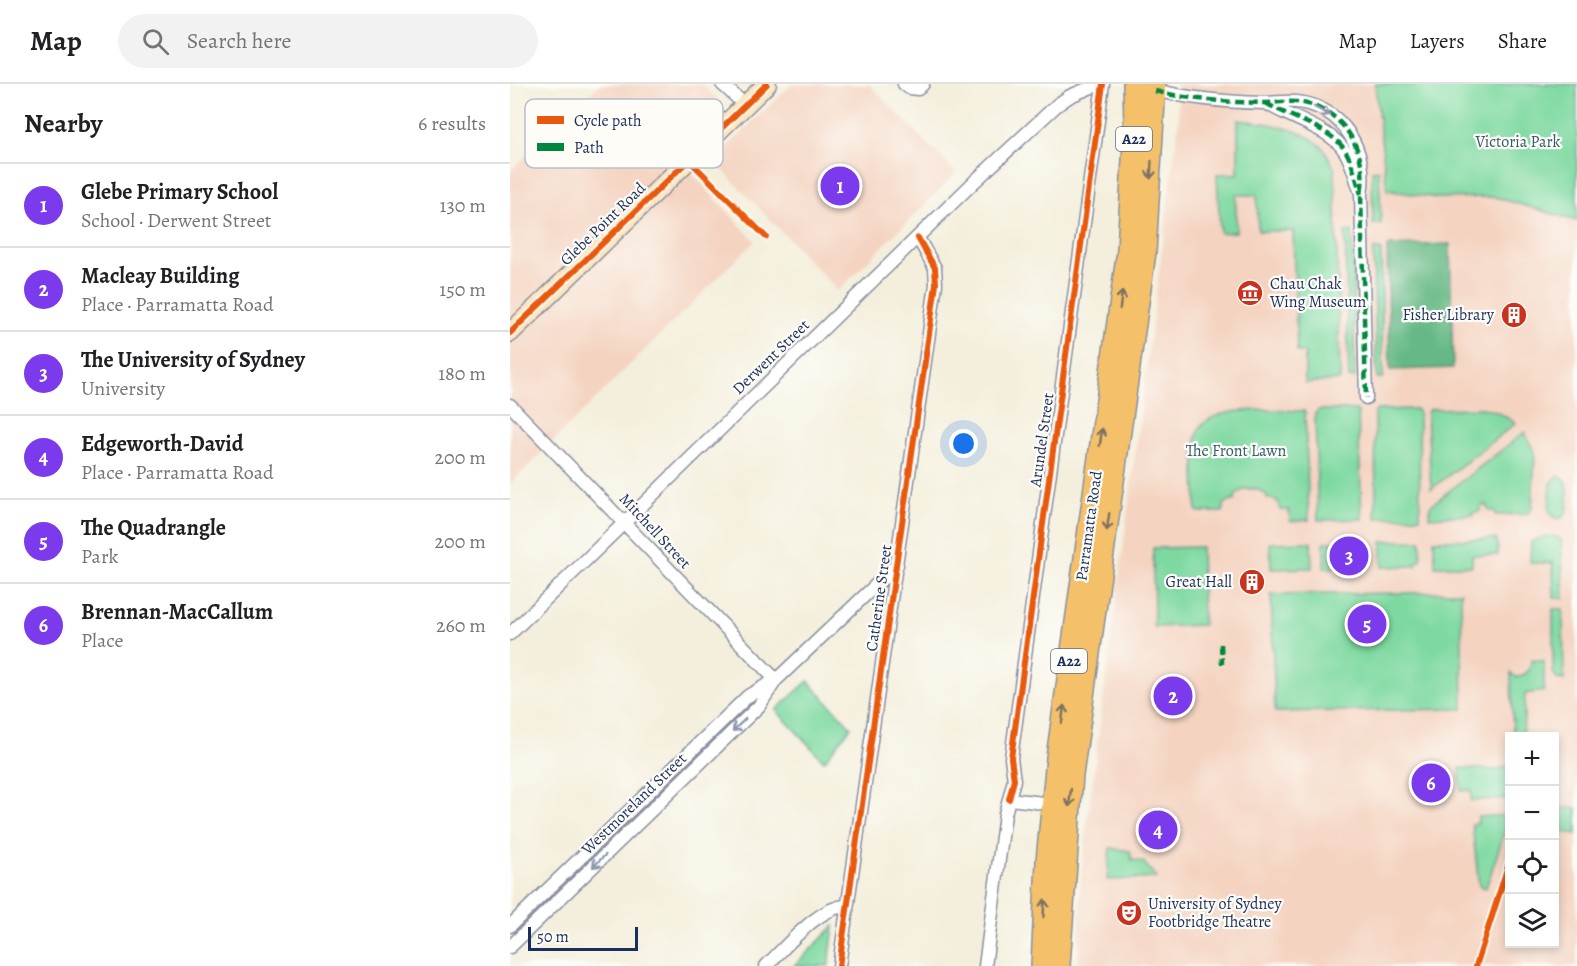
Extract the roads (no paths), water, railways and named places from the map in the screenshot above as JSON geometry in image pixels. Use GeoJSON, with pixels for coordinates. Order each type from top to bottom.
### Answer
{"type":"FeatureCollection","features":[{"type":"Feature","properties":{"kind":"highway","name":"Parramatta Road"},"geometry":{"type":"LineString","coordinates":[[1042,966],[1052,804],[1128,250],[1135,124],[1132,84]]}},
{"type":"Feature","properties":{"kind":"highway","name":"Parramatta Road"},"geometry":{"type":"LineString","coordinates":[[1059,966],[1072,775],[1145,252],[1155,87]]}},
{"type":"Feature","properties":{"kind":"main road","name":"Glebe Point Road"},"geometry":{"type":"LineString","coordinates":[[723,126],[767,84]]}},
{"type":"Feature","properties":{"kind":"main road","name":"Glebe Point Road"},"geometry":{"type":"LineString","coordinates":[[510,333],[680,168]]}},
{"type":"Feature","properties":{"kind":"street"},"geometry":{"type":"LineString","coordinates":[[722,84],[745,105]]}},
{"type":"Feature","properties":{"kind":"street"},"geometry":{"type":"LineString","coordinates":[[906,86],[918,89],[923,84]]}},
{"type":"Feature","properties":{"kind":"street","name":"Derwent Street"},"geometry":{"type":"LineString","coordinates":[[510,634],[1057,105],[1074,84]]}},
{"type":"Feature","properties":{"kind":"street","name":"Derwent Street"},"geometry":{"type":"LineString","coordinates":[[1057,105],[1070,96],[1101,84]]}},
{"type":"Feature","properties":{"kind":"street","name":"Arundel Street"},"geometry":{"type":"LineString","coordinates":[[984,966],[1009,799],[1014,780],[1013,746],[1101,84]]}},
{"type":"Feature","properties":{"kind":"street"},"geometry":{"type":"LineString","coordinates":[[1132,84],[1155,87],[1181,97],[1266,103],[1297,102],[1336,119],[1350,132],[1362,156],[1365,175],[1361,194],[1366,398]]}},
{"type":"Feature","properties":{"kind":"street"},"geometry":{"type":"LineString","coordinates":[[1266,103],[1287,116],[1312,126],[1340,144],[1351,162],[1361,194]]}},
{"type":"Feature","properties":{"kind":"street","name":"Catherine Street"},"geometry":{"type":"LineString","coordinates":[[839,966],[937,275],[929,254],[918,238]]}},
{"type":"Feature","properties":{"kind":"street","name":"Mitchell Street"},"geometry":{"type":"LineString","coordinates":[[510,405],[776,680]]}},
{"type":"Feature","properties":{"kind":"street","name":"Westmoreland Street"},"geometry":{"type":"LineString","coordinates":[[510,946],[759,706],[776,680],[897,565]]}},
{"type":"Feature","properties":{"kind":"street","name":"Westmoreland Street"},"geometry":{"type":"LineString","coordinates":[[510,926],[748,696],[776,680]]}},
{"type":"Feature","properties":{"kind":"street"},"geometry":{"type":"LineString","coordinates":[[1009,799],[1052,804]]}},
{"type":"Feature","properties":{"kind":"street"},"geometry":{"type":"LineString","coordinates":[[766,966],[824,912],[838,906],[847,906]]}},
{"type":"Feature","properties":{"kind":"place","name":"Glebe Primary School"},"geometry":{"type":"Point","coordinates":[840,186]}},
{"type":"Feature","properties":{"kind":"place","name":"Chau Chak Wing Museum"},"geometry":{"type":"Point","coordinates":[1250,293]}},
{"type":"Feature","properties":{"kind":"place","name":"Fisher Library"},"geometry":{"type":"Point","coordinates":[1514,315]}},
{"type":"Feature","properties":{"kind":"place","name":"The University of Sydney"},"geometry":{"type":"Point","coordinates":[1349,556]}},
{"type":"Feature","properties":{"kind":"place","name":"Great Hall"},"geometry":{"type":"Point","coordinates":[1252,582]}},
{"type":"Feature","properties":{"kind":"place","name":"The Quadrangle"},"geometry":{"type":"Point","coordinates":[1367,624]}},
{"type":"Feature","properties":{"kind":"place","name":"Macleay Building"},"geometry":{"type":"Point","coordinates":[1173,696]}},
{"type":"Feature","properties":{"kind":"place","name":"Brennan-MacCallum"},"geometry":{"type":"Point","coordinates":[1431,783]}},
{"type":"Feature","properties":{"kind":"place","name":"Edgeworth-David"},"geometry":{"type":"Point","coordinates":[1158,830]}},
{"type":"Feature","properties":{"kind":"place","name":"University of Sydney Footbridge Theatre"},"geometry":{"type":"Point","coordinates":[1129,913]}},
{"type":"Feature","properties":{"kind":"park label","name":"Victoria Park"},"geometry":{"type":"Point","coordinates":[1518,142]}},
{"type":"Feature","properties":{"kind":"park label","name":"The Front Lawn"},"geometry":{"type":"Point","coordinates":[1236,451]}}]}
